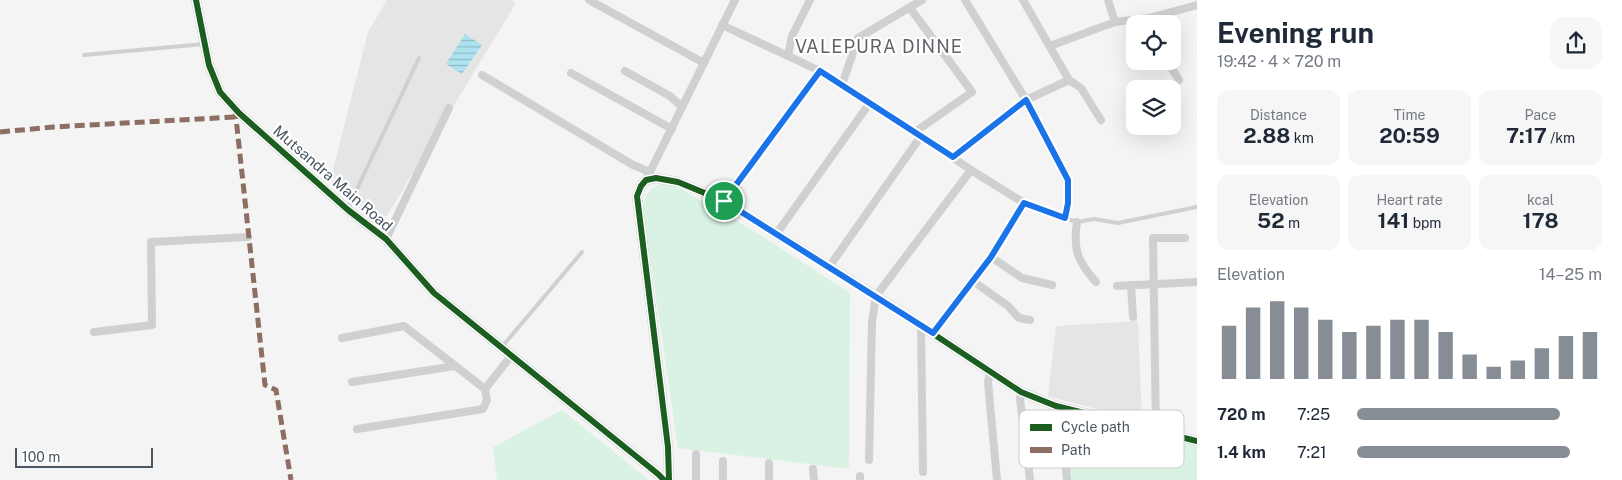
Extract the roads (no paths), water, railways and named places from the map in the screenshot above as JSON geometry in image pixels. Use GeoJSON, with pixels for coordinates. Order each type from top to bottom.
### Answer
{"type":"FeatureCollection","features":[{"type":"Feature","properties":{"kind":"street","name":"Mutsandra Main Road"},"geometry":{"type":"LineString","coordinates":[[196,0],[209,65],[220,92],[239,113],[348,210],[386,239],[434,293],[664,480]]}},
{"type":"Feature","properties":{"kind":"street"},"geometry":{"type":"LineString","coordinates":[[589,0],[704,63]]}},
{"type":"Feature","properties":{"kind":"street"},"geometry":{"type":"LineString","coordinates":[[669,480],[668,447],[637,196],[735,0]]}},
{"type":"Feature","properties":{"kind":"street"},"geometry":{"type":"LineString","coordinates":[[788,56],[792,36],[810,0]]}},
{"type":"Feature","properties":{"kind":"street"},"geometry":{"type":"LineString","coordinates":[[842,85],[858,38],[922,0]]}},
{"type":"Feature","properties":{"kind":"street"},"geometry":{"type":"LineString","coordinates":[[722,25],[820,71],[1024,203],[1065,218],[1068,203],[1068,180],[1026,100],[965,0]]}},
{"type":"Feature","properties":{"kind":"street"},"geometry":{"type":"LineString","coordinates":[[1023,0],[1069,80],[1081,88],[1101,120]]}},
{"type":"Feature","properties":{"kind":"street"},"geometry":{"type":"LineString","coordinates":[[1108,0],[1116,22]]}},
{"type":"Feature","properties":{"kind":"street"},"geometry":{"type":"LineString","coordinates":[[1163,15],[1197,5]]}},
{"type":"Feature","properties":{"kind":"street"},"geometry":{"type":"LineString","coordinates":[[829,267],[918,134],[972,92],[910,8]]}},
{"type":"Feature","properties":{"kind":"street"},"geometry":{"type":"LineString","coordinates":[[1050,46],[1116,22],[1126,22]]}},
{"type":"Feature","properties":{"kind":"street"},"geometry":{"type":"LineString","coordinates":[[1173,70],[1179,80]]}},
{"type":"Feature","properties":{"kind":"street"},"geometry":{"type":"LineString","coordinates":[[626,71],[670,96],[682,107]]}},
{"type":"Feature","properties":{"kind":"street"},"geometry":{"type":"LineString","coordinates":[[724,201],[820,71]]}},
{"type":"Feature","properties":{"kind":"street"},"geometry":{"type":"LineString","coordinates":[[571,73],[672,129]]}},
{"type":"Feature","properties":{"kind":"street"},"geometry":{"type":"LineString","coordinates":[[482,75],[633,165],[648,176],[678,182],[724,201],[876,296],[1021,392],[1072,410]]}},
{"type":"Feature","properties":{"kind":"street"},"geometry":{"type":"LineString","coordinates":[[953,157],[1026,100],[1069,80]]}},
{"type":"Feature","properties":{"kind":"street"},"geometry":{"type":"LineString","coordinates":[[776,233],[869,104]]}},
{"type":"Feature","properties":{"kind":"street"},"geometry":{"type":"LineString","coordinates":[[386,239],[449,108]]}},
{"type":"Feature","properties":{"kind":"street"},"geometry":{"type":"LineString","coordinates":[[869,460],[872,322],[876,296],[971,170]]}},
{"type":"Feature","properties":{"kind":"street"},"geometry":{"type":"LineString","coordinates":[[933,333],[991,257],[1024,203]]}},
{"type":"Feature","properties":{"kind":"street"},"geometry":{"type":"LineString","coordinates":[[1077,222],[1074,241],[1078,256],[1086,271],[1096,282]]}},
{"type":"Feature","properties":{"kind":"street"},"geometry":{"type":"LineString","coordinates":[[94,332],[152,325],[151,242],[248,237]]}},
{"type":"Feature","properties":{"kind":"street"},"geometry":{"type":"LineString","coordinates":[[1156,410],[1153,238],[1185,238]]}},
{"type":"Feature","properties":{"kind":"street"},"geometry":{"type":"LineString","coordinates":[[991,257],[1022,278],[1052,285]]}},
{"type":"Feature","properties":{"kind":"street"},"geometry":{"type":"LineString","coordinates":[[973,281],[1008,306],[1019,318],[1030,320]]}},
{"type":"Feature","properties":{"kind":"street"},"geometry":{"type":"LineString","coordinates":[[1117,286],[1197,283]]}},
{"type":"Feature","properties":{"kind":"street"},"geometry":{"type":"LineString","coordinates":[[1131,286],[1133,317]]}},
{"type":"Feature","properties":{"kind":"street"},"geometry":{"type":"LineString","coordinates":[[342,338],[404,326],[486,390]]}},
{"type":"Feature","properties":{"kind":"street"},"geometry":{"type":"LineString","coordinates":[[921,326],[923,472]]}},
{"type":"Feature","properties":{"kind":"street"},"geometry":{"type":"LineString","coordinates":[[357,429],[483,409],[487,400],[486,390],[510,356]]}},
{"type":"Feature","properties":{"kind":"street"},"geometry":{"type":"LineString","coordinates":[[352,382],[455,366]]}},
{"type":"Feature","properties":{"kind":"street"},"geometry":{"type":"LineString","coordinates":[[990,372],[988,382],[997,480]]}},
{"type":"Feature","properties":{"kind":"street"},"geometry":{"type":"LineString","coordinates":[[1021,392],[1021,410]]}},
{"type":"Feature","properties":{"kind":"street"},"geometry":{"type":"LineString","coordinates":[[1184,438],[1197,441]]}},
{"type":"Feature","properties":{"kind":"street"},"geometry":{"type":"LineString","coordinates":[[696,454],[696,480]]}},
{"type":"Feature","properties":{"kind":"street"},"geometry":{"type":"LineString","coordinates":[[723,461],[723,480]]}},
{"type":"Feature","properties":{"kind":"street"},"geometry":{"type":"LineString","coordinates":[[769,463],[769,480]]}},
{"type":"Feature","properties":{"kind":"street"},"geometry":{"type":"LineString","coordinates":[[813,469],[814,480]]}},
{"type":"Feature","properties":{"kind":"lane"},"geometry":{"type":"LineString","coordinates":[[84,54],[205,44]]}},
{"type":"Feature","properties":{"kind":"lane"},"geometry":{"type":"LineString","coordinates":[[348,210],[419,58]]}},
{"type":"Feature","properties":{"kind":"lane"},"geometry":{"type":"LineString","coordinates":[[1065,218],[1077,222],[1094,219],[1118,223],[1197,207]]}},
{"type":"Feature","properties":{"kind":"lane"},"geometry":{"type":"LineString","coordinates":[[501,348],[582,252]]}},
{"type":"Feature","properties":{"kind":"water"},"geometry":{"type":"Polygon","coordinates":[[[465,34],[482,45],[462,74],[446,64],[465,34]]]}},
{"type":"Feature","properties":{"kind":"district","name":"VALEPURA DINNE"},"geometry":{"type":"Point","coordinates":[879,46]}}]}
